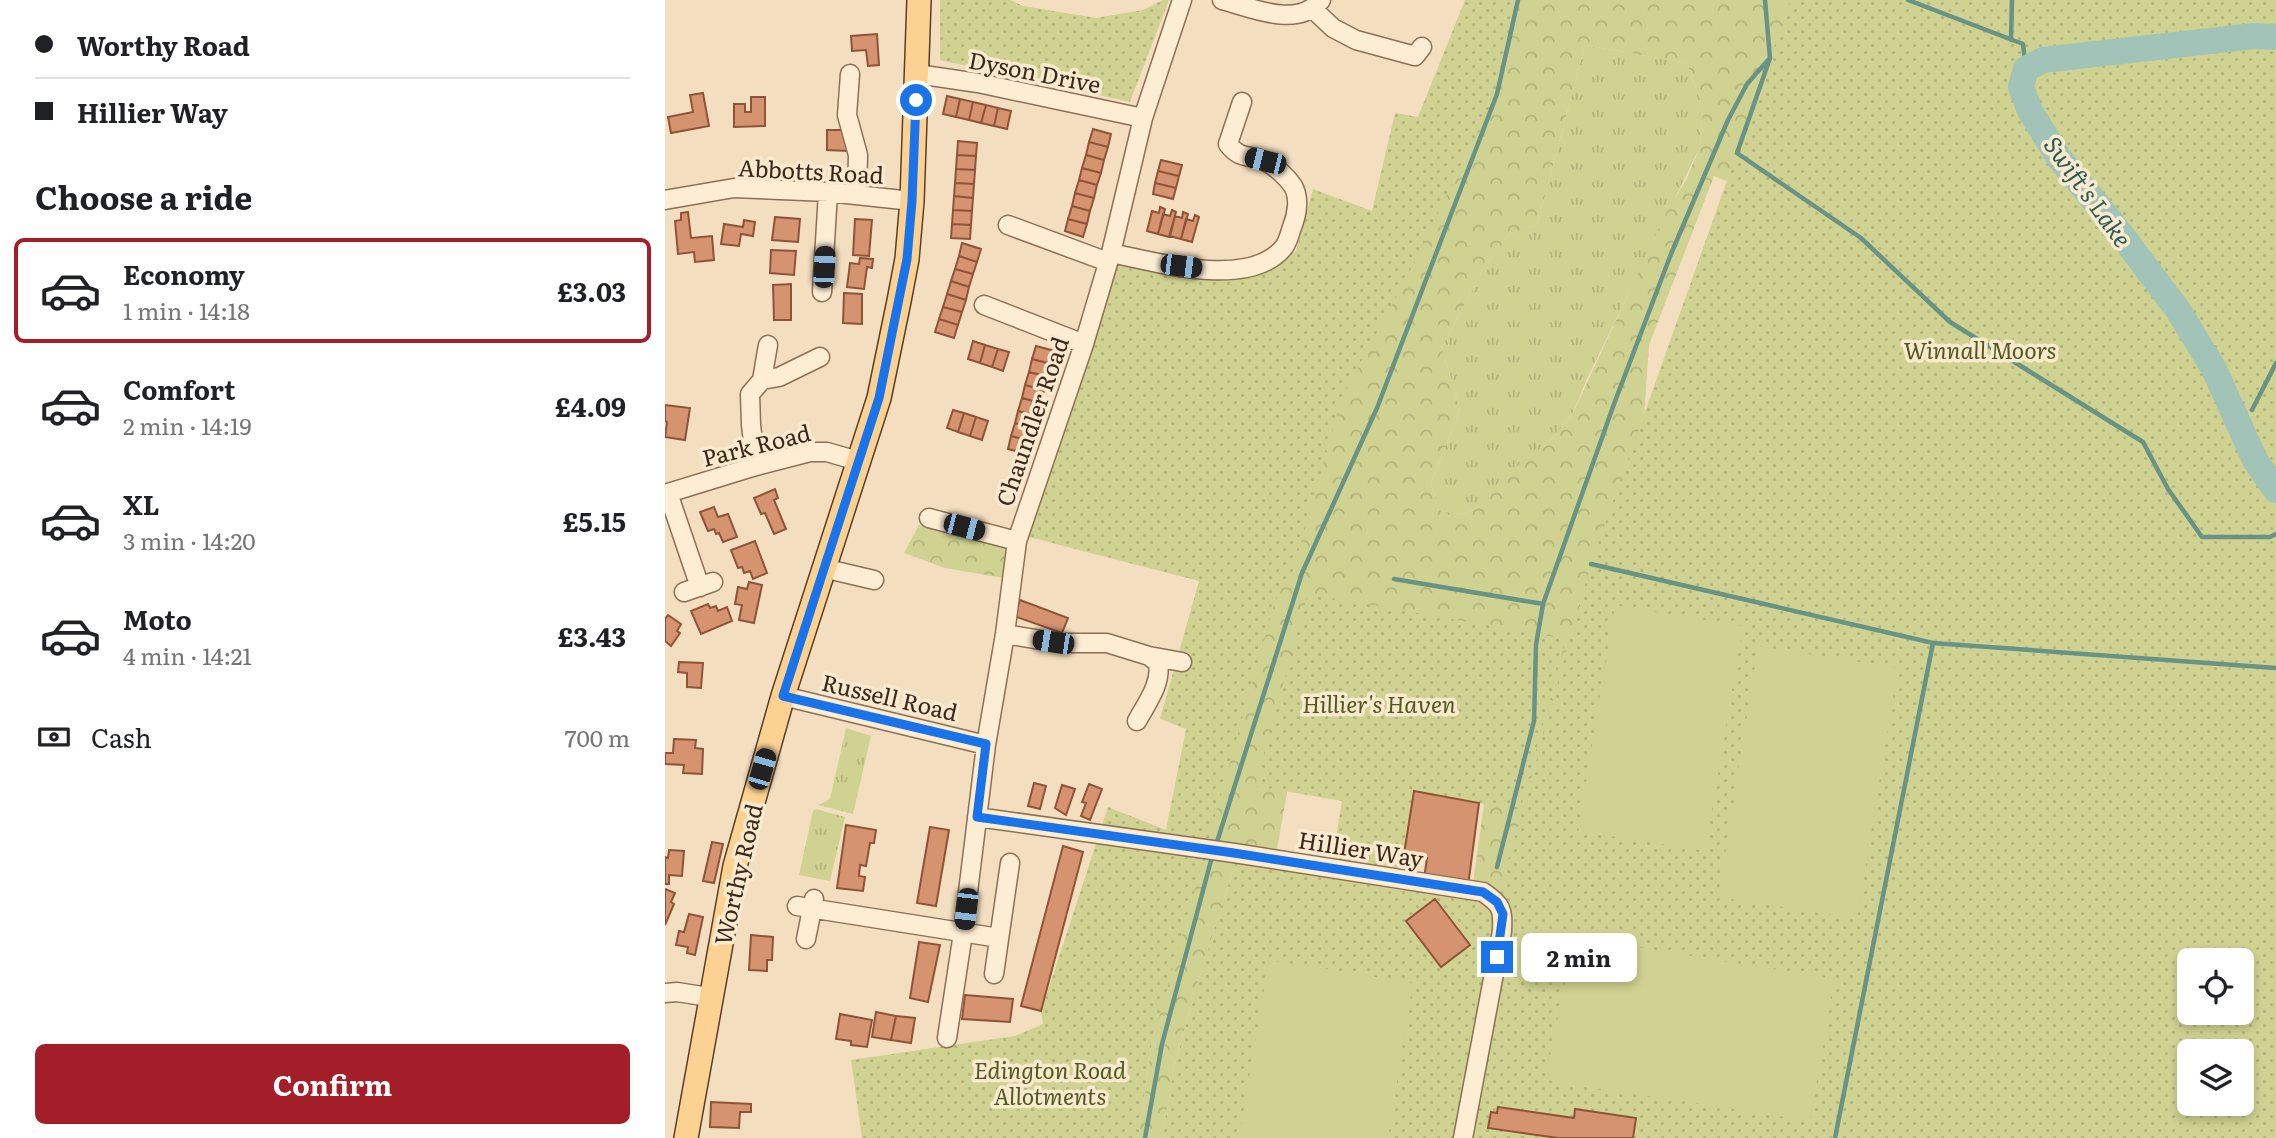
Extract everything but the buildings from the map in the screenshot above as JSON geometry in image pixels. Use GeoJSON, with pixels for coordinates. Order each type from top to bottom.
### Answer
{"type":"FeatureCollection","features":[{"type":"Feature","properties":{"kind":"main road","name":"Worthy Road"},"geometry":{"type":"LineString","coordinates":[[686,1138],[709,998],[735,866],[783,696],[879,398],[899,301],[907,259],[912,201],[919,0]]}},
{"type":"Feature","properties":{"kind":"street","name":"Chaundler Road"},"geometry":{"type":"LineString","coordinates":[[947,1038],[986,744],[1005,634],[1017,541],[1084,344],[1109,258],[1143,118],[1182,0]]}},
{"type":"Feature","properties":{"kind":"street"},"geometry":{"type":"LineString","coordinates":[[1222,0],[1285,16],[1317,5],[1333,28],[1356,40],[1415,56],[1422,47]]}},
{"type":"Feature","properties":{"kind":"street"},"geometry":{"type":"LineString","coordinates":[[850,74],[847,115],[858,155],[857,195]]}},
{"type":"Feature","properties":{"kind":"street","name":"Dyson Drive"},"geometry":{"type":"LineString","coordinates":[[917,74],[978,83],[1143,118]]}},
{"type":"Feature","properties":{"kind":"street"},"geometry":{"type":"LineString","coordinates":[[1008,225],[1109,258],[1224,271],[1247,268],[1272,257],[1285,246],[1298,214],[1295,190],[1286,177],[1265,161],[1236,154],[1229,144],[1242,102]]}},
{"type":"Feature","properties":{"kind":"street","name":"Abbotts Road"},"geometry":{"type":"LineString","coordinates":[[665,200],[734,188],[828,192],[912,201]]}},
{"type":"Feature","properties":{"kind":"street"},"geometry":{"type":"LineString","coordinates":[[821,292],[828,192]]}},
{"type":"Feature","properties":{"kind":"street"},"geometry":{"type":"LineString","coordinates":[[983,304],[1084,344]]}},
{"type":"Feature","properties":{"kind":"street"},"geometry":{"type":"LineString","coordinates":[[756,466],[750,394],[762,380],[768,345]]}},
{"type":"Feature","properties":{"kind":"street"},"geometry":{"type":"LineString","coordinates":[[762,380],[779,377],[821,357]]}},
{"type":"Feature","properties":{"kind":"street","name":"Park Road"},"geometry":{"type":"LineString","coordinates":[[666,493],[810,452],[827,452],[858,461]]}},
{"type":"Feature","properties":{"kind":"street"},"geometry":{"type":"LineString","coordinates":[[666,493],[699,587]]}},
{"type":"Feature","properties":{"kind":"street"},"geometry":{"type":"LineString","coordinates":[[929,518],[1017,541]]}},
{"type":"Feature","properties":{"kind":"street"},"geometry":{"type":"LineString","coordinates":[[823,568],[874,580]]}},
{"type":"Feature","properties":{"kind":"street"},"geometry":{"type":"LineString","coordinates":[[1005,634],[1059,643],[1107,643],[1149,656],[1182,662]]}},
{"type":"Feature","properties":{"kind":"street"},"geometry":{"type":"LineString","coordinates":[[1137,722],[1157,684],[1160,671],[1158,663],[1149,656]]}},
{"type":"Feature","properties":{"kind":"street","name":"Russell Road"},"geometry":{"type":"LineString","coordinates":[[783,696],[986,744]]}},
{"type":"Feature","properties":{"kind":"street","name":"Hillier Way"},"geometry":{"type":"LineString","coordinates":[[977,817],[1198,847],[1483,892],[1497,902],[1503,914],[1502,931],[1463,1138]]}},
{"type":"Feature","properties":{"kind":"street"},"geometry":{"type":"LineString","coordinates":[[994,974],[1010,863]]}},
{"type":"Feature","properties":{"kind":"street"},"geometry":{"type":"LineString","coordinates":[[806,940],[807,905],[999,938]]}},
{"type":"Feature","properties":{"kind":"street"},"geometry":{"type":"LineString","coordinates":[[665,993],[677,992],[709,998]]}},
{"type":"Feature","properties":{"kind":"green space"},"geometry":{"type":"Polygon","coordinates":[[[940,0],[1010,0],[1023,6],[1096,18],[1143,10],[1163,0],[1169,0],[1130,102],[940,60],[940,0]]]}},
{"type":"Feature","properties":{"kind":"green space","name":"Edington Road Allotments"},"geometry":{"type":"Polygon","coordinates":[[[1465,0],[1517,0],[1497,92],[1405,280],[1342,397],[1290,581],[1280,589],[1272,611],[1152,1043],[1138,1138],[862,1138],[851,1060],[1015,1036],[1043,1024],[1041,1012],[1108,807],[1166,830],[1186,729],[1160,719],[1199,581],[1029,537],[1117,260],[1251,278],[1296,251],[1313,189],[1372,211],[1395,113],[1418,117],[1465,0]]]}},
{"type":"Feature","properties":{"kind":"green space"},"geometry":{"type":"Polygon","coordinates":[[[1496,0],[1960,0],[1726,181],[1714,176],[1649,345],[1640,475],[1509,858],[1500,893],[1488,884],[1473,883],[1484,804],[1484,765],[1288,764],[1287,793],[1276,855],[1236,861],[1174,1068],[1162,1138],[1138,1138],[1152,1043],[1218,714],[1496,0]],[[1585,45],[1537,225],[1511,233],[1485,266],[1442,347],[1460,410],[1431,482],[1438,510],[1461,515],[1481,506],[1501,479],[1550,441],[1572,415],[1665,215],[1686,180],[1700,147],[1703,108],[1687,63],[1585,45]]]}},
{"type":"Feature","properties":{"kind":"green space","name":"Winnall Moors"},"geometry":{"type":"Polygon","coordinates":[[[1791,0],[2276,0],[2276,1138],[1162,1138],[1174,1068],[1236,861],[1497,901],[1591,564],[1791,0]]]}},
{"type":"Feature","properties":{"kind":"green space"},"geometry":{"type":"Polygon","coordinates":[[[1585,45],[1687,63],[1703,108],[1700,147],[1572,415],[1550,441],[1502,479],[1481,506],[1461,515],[1438,510],[1431,482],[1460,410],[1442,347],[1485,266],[1511,233],[1537,225],[1585,45]]]}},
{"type":"Feature","properties":{"kind":"green space"},"geometry":{"type":"Polygon","coordinates":[[[919,525],[1003,545],[1009,555],[1004,578],[945,568],[904,553],[919,525]]]}},
{"type":"Feature","properties":{"kind":"green space","name":"Hillier's Haven"},"geometry":{"type":"Polygon","coordinates":[[[1308,594],[1566,639],[1520,810],[1414,792],[1400,875],[1332,863],[1342,801],[1255,786],[1308,594]]]}},
{"type":"Feature","properties":{"kind":"green space"},"geometry":{"type":"Polygon","coordinates":[[[1615,605],[1743,626],[1705,851],[1578,831],[1615,605]]]}},
{"type":"Feature","properties":{"kind":"green space"},"geometry":{"type":"Polygon","coordinates":[[[1758,646],[1898,668],[1857,919],[1718,897],[1758,646]]]}},
{"type":"Feature","properties":{"kind":"green space"},"geometry":{"type":"Polygon","coordinates":[[[846,728],[871,736],[853,814],[818,805],[830,799],[846,728]]]}},
{"type":"Feature","properties":{"kind":"green space"},"geometry":{"type":"Polygon","coordinates":[[[816,809],[845,817],[830,881],[799,875],[813,811],[816,809]]]}},
{"type":"Feature","properties":{"kind":"green space"},"geometry":{"type":"Polygon","coordinates":[[[1574,937],[1834,979],[1810,1121],[1545,1080],[1574,937]]]}},
{"type":"Feature","properties":{"kind":"green space"},"geometry":{"type":"Polygon","coordinates":[[[1269,960],[1413,983],[1388,1138],[1239,1138],[1269,960]]]}},
{"type":"Feature","properties":{"kind":"waterway"},"geometry":{"type":"LineString","coordinates":[[1216,845],[1302,573],[1377,408],[1497,94],[1518,0]]}},
{"type":"Feature","properties":{"kind":"waterway"},"geometry":{"type":"LineString","coordinates":[[1765,0],[1770,58],[1737,153],[1861,238],[1950,322],[2143,442],[2168,489],[2202,537],[2270,537],[2276,534]]}},
{"type":"Feature","properties":{"kind":"waterway"},"geometry":{"type":"LineString","coordinates":[[1908,0],[2023,44],[2026,69]]}},
{"type":"Feature","properties":{"kind":"waterway"},"geometry":{"type":"LineString","coordinates":[[2011,40],[2012,0]]}},
{"type":"Feature","properties":{"kind":"waterway","name":"Swift's Lake"},"geometry":{"type":"LineString","coordinates":[[2276,37],[2254,36],[2043,60],[2026,69],[2021,87],[2030,111],[2059,158],[2178,310],[2214,369],[2255,460],[2276,490]]}},
{"type":"Feature","properties":{"kind":"waterway"},"geometry":{"type":"LineString","coordinates":[[1497,867],[1534,721],[1536,645],[1543,604],[1671,254],[1728,120],[1747,84],[1770,58]]}},
{"type":"Feature","properties":{"kind":"waterway"},"geometry":{"type":"LineString","coordinates":[[2252,410],[2276,363]]}},
{"type":"Feature","properties":{"kind":"waterway","name":"Swift's Lake"},"geometry":{"type":"LineString","coordinates":[[2241,430],[2244,425]]}},
{"type":"Feature","properties":{"kind":"waterway"},"geometry":{"type":"LineString","coordinates":[[1591,564],[1933,643],[1835,1138]]}},
{"type":"Feature","properties":{"kind":"waterway"},"geometry":{"type":"LineString","coordinates":[[1394,579],[1543,604]]}},
{"type":"Feature","properties":{"kind":"waterway"},"geometry":{"type":"LineString","coordinates":[[1933,643],[2276,668]]}},
{"type":"Feature","properties":{"kind":"waterway"},"geometry":{"type":"LineString","coordinates":[[1145,1138],[1162,1044],[1213,853]]}},
{"type":"Feature","properties":{"kind":"route"},"geometry":{"type":"LineString","coordinates":[[916,100],[907,259],[879,398],[783,696],[986,744],[977,817],[1483,892],[1497,902],[1503,914],[1497,957]]}}]}
